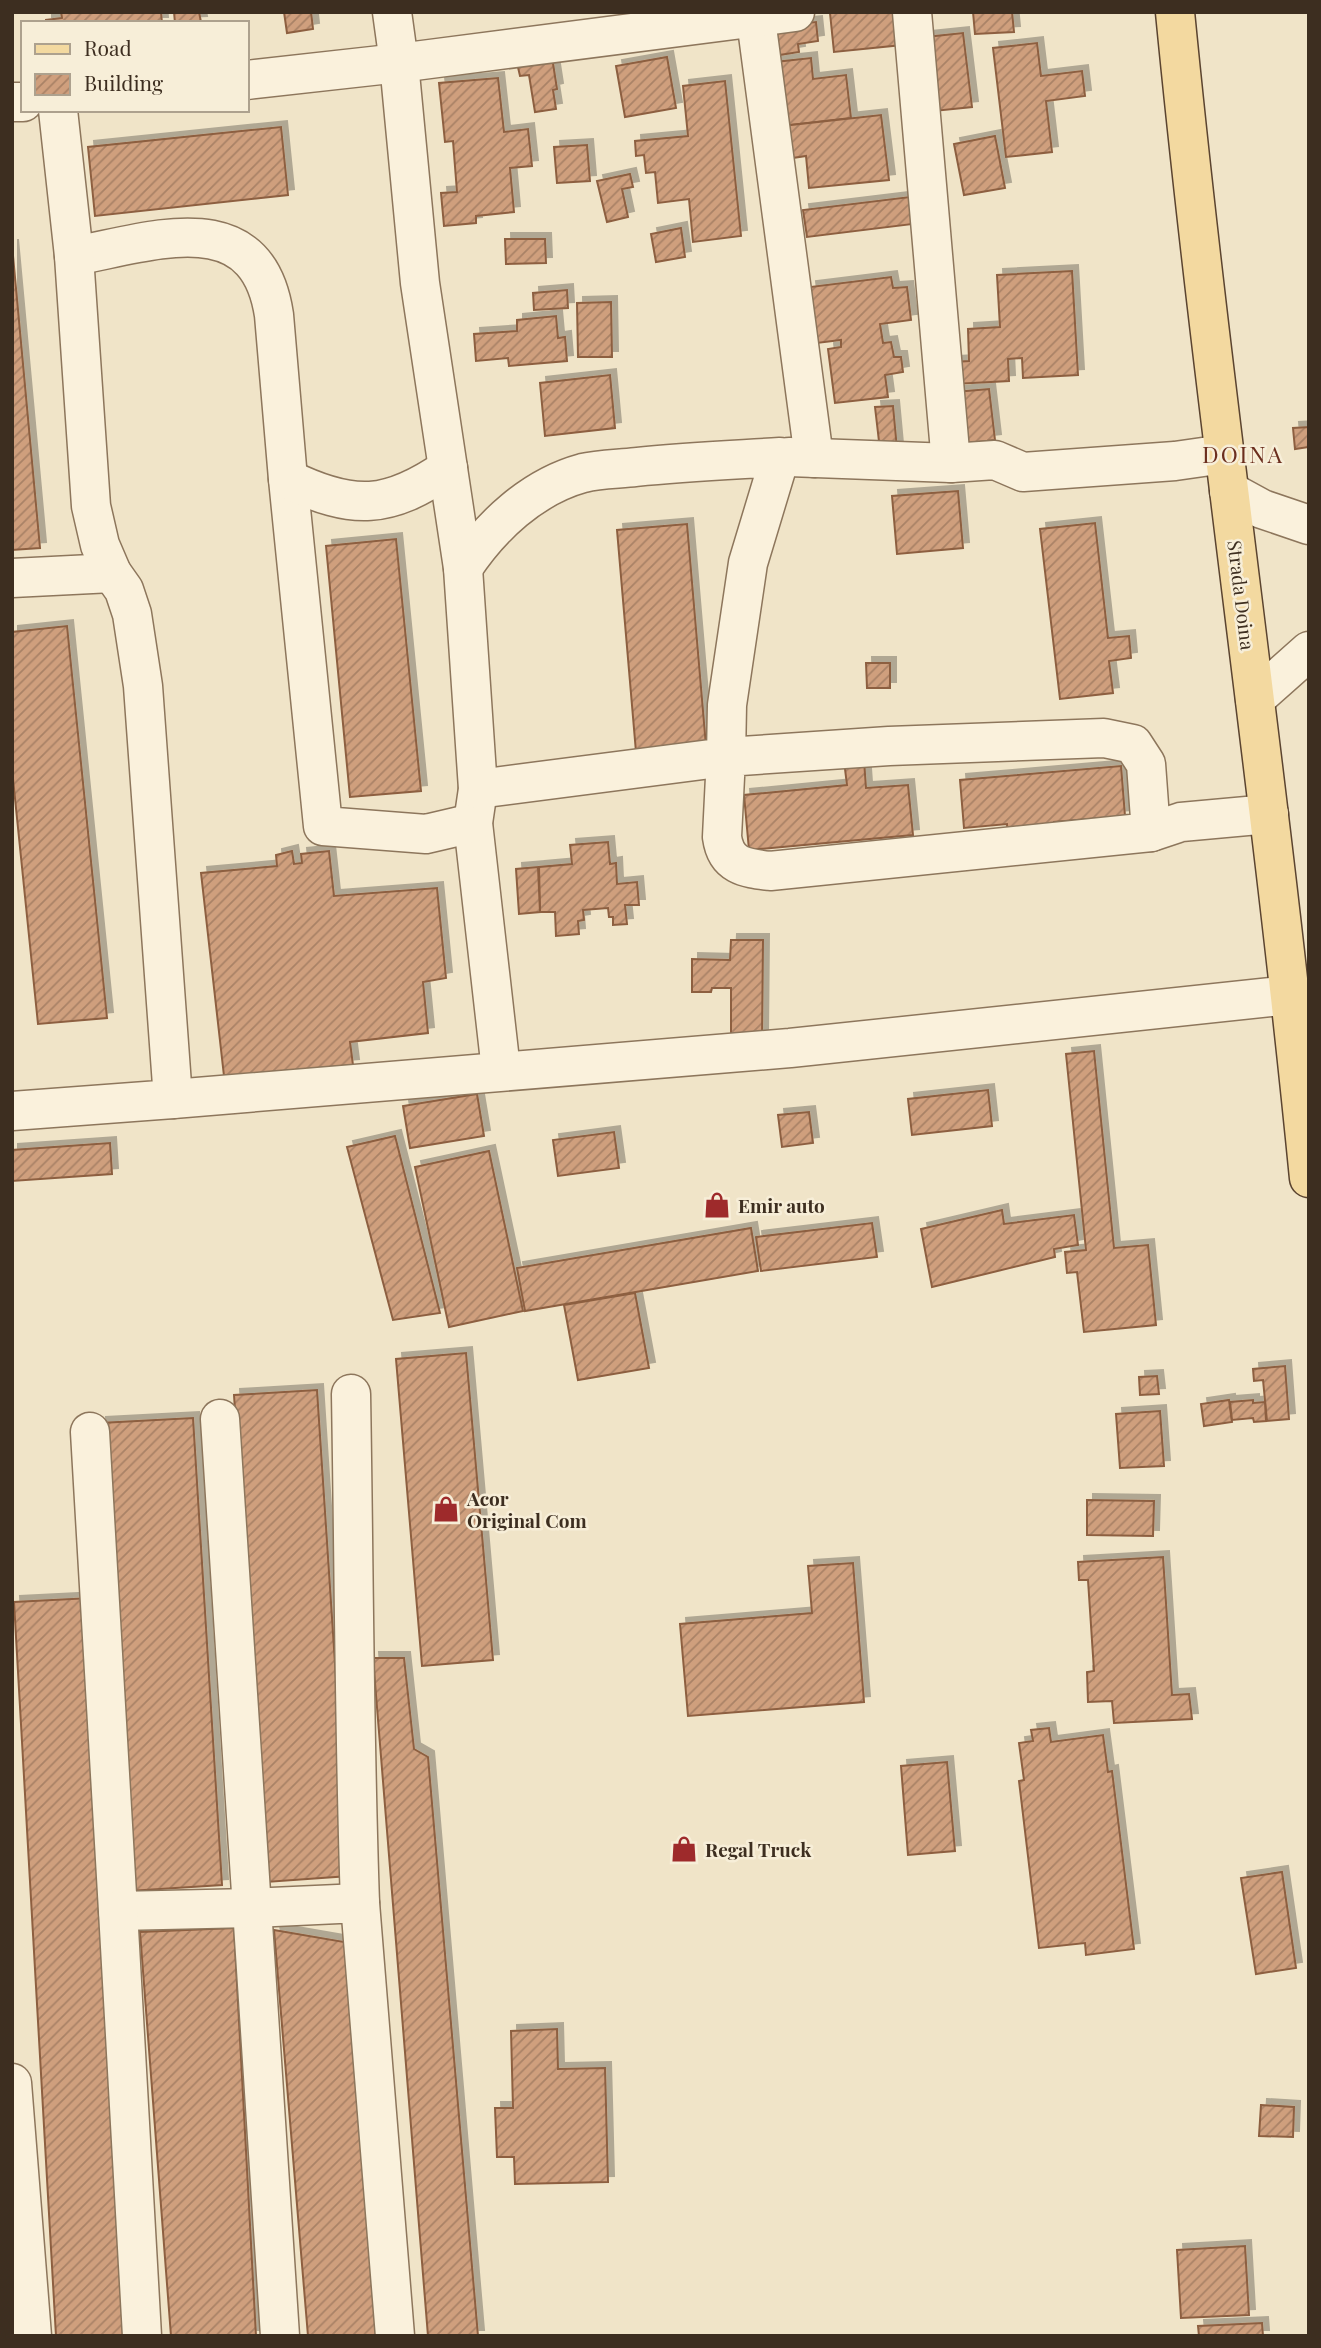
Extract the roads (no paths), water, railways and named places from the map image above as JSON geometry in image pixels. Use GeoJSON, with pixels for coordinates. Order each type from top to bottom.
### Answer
{"type":"FeatureCollection","features":[{"type":"Feature","properties":{"kind":"main road","name":"Strada Doina"},"geometry":{"type":"LineString","coordinates":[[1175,12],[1196,223],[1269,814],[1309,1178]]}},
{"type":"Feature","properties":{"kind":"lane"},"geometry":{"type":"LineString","coordinates":[[392,12],[421,283],[463,568],[476,806],[501,1070]]}},
{"type":"Feature","properties":{"kind":"lane"},"geometry":{"type":"LineString","coordinates":[[248,80],[795,12]]}},
{"type":"Feature","properties":{"kind":"lane"},"geometry":{"type":"LineString","coordinates":[[912,12],[951,463]]}},
{"type":"Feature","properties":{"kind":"lane"},"geometry":{"type":"LineString","coordinates":[[755,15],[797,458],[756,532],[742,595],[727,705],[722,837],[724,850],[730,859],[753,869],[771,872],[1151,832],[1181,822],[1269,814]]}},
{"type":"Feature","properties":{"kind":"lane"},"geometry":{"type":"LineString","coordinates":[[58,112],[74,256],[91,506],[100,545],[112,573],[124,590],[132,614],[143,686],[173,1099]]}},
{"type":"Feature","properties":{"kind":"lane"},"geometry":{"type":"LineString","coordinates":[[74,256],[202,236],[224,242],[243,253],[260,272],[271,293],[323,826],[426,834],[476,806],[726,757],[889,746],[1104,738],[1133,744],[1146,764],[1151,832]]}},
{"type":"Feature","properties":{"kind":"lane"},"geometry":{"type":"LineString","coordinates":[[463,568],[488,535],[519,506],[541,492],[584,473],[663,464],[797,458],[951,463],[995,460],[1023,472],[1175,461],[1227,473],[1262,509],[1309,525]]}},
{"type":"Feature","properties":{"kind":"lane"},"geometry":{"type":"LineString","coordinates":[[288,479],[319,494],[353,501],[387,499],[420,487],[448,468]]}},
{"type":"Feature","properties":{"kind":"lane"},"geometry":{"type":"LineString","coordinates":[[12,578],[112,573]]}},
{"type":"Feature","properties":{"kind":"lane"},"geometry":{"type":"LineString","coordinates":[[1255,699],[1309,651]]}},
{"type":"Feature","properties":{"kind":"lane"},"geometry":{"type":"LineString","coordinates":[[12,1111],[790,1048],[1290,995]]}},
{"type":"Feature","properties":{"kind":"lane"},"geometry":{"type":"LineString","coordinates":[[351,1394],[356,1649],[354,1731],[360,1903],[394,2336]]}},
{"type":"Feature","properties":{"kind":"lane"},"geometry":{"type":"LineString","coordinates":[[220,1419],[280,2336]]}},
{"type":"Feature","properties":{"kind":"lane"},"geometry":{"type":"LineString","coordinates":[[90,1432],[142,2336]]}},
{"type":"Feature","properties":{"kind":"lane"},"geometry":{"type":"LineString","coordinates":[[118,1910],[360,1903]]}},
{"type":"Feature","properties":{"kind":"lane"},"geometry":{"type":"LineString","coordinates":[[12,2083],[32,2336]]}},
{"type":"Feature","properties":{"kind":"place","name":"Emir auto"},"geometry":{"type":"Point","coordinates":[717,1205]}},
{"type":"Feature","properties":{"kind":"place","name":"Acor Original Com"},"geometry":{"type":"Point","coordinates":[446,1509]}},
{"type":"Feature","properties":{"kind":"place","name":"Regal Truck"},"geometry":{"type":"Point","coordinates":[684,1849]}},
{"type":"Feature","properties":{"kind":"district","name":"DOINA"},"geometry":{"type":"Point","coordinates":[1243,453]}}]}
